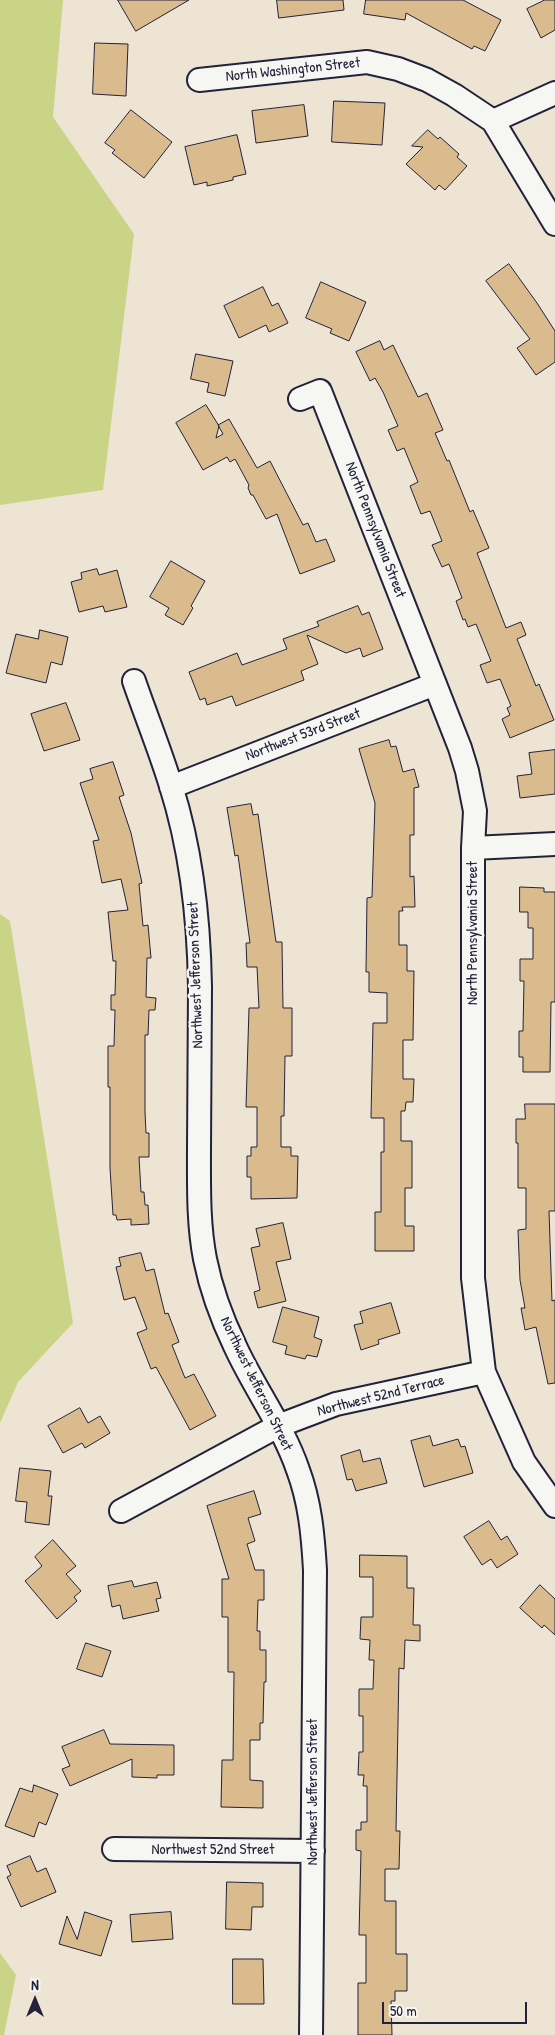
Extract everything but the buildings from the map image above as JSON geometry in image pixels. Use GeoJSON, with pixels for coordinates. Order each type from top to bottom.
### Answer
{"type":"FeatureCollection","features":[{"type":"Feature","properties":{"kind":"street","name":"North Washington Street"},"geometry":{"type":"LineString","coordinates":[[199,80],[367,62],[398,69],[427,80],[454,95],[493,122],[555,224]]}},
{"type":"Feature","properties":{"kind":"street"},"geometry":{"type":"LineString","coordinates":[[493,122],[555,93]]}},
{"type":"Feature","properties":{"kind":"street","name":"North Pennsylvania Street"},"geometry":{"type":"LineString","coordinates":[[300,399],[320,391],[435,684],[467,771],[475,811],[473,848],[473,1278],[484,1372],[524,1462],[555,1506]]}},
{"type":"Feature","properties":{"kind":"street","name":"Northwest Jefferson Street"},"geometry":{"type":"LineString","coordinates":[[134,681],[171,787],[191,882],[200,985],[199,1209],[205,1259],[216,1301],[235,1347],[278,1426],[298,1468],[306,1492],[312,1526],[315,1570],[311,2035]]}},
{"type":"Feature","properties":{"kind":"street","name":"Northwest 53rd Street"},"geometry":{"type":"LineString","coordinates":[[171,787],[435,684]]}},
{"type":"Feature","properties":{"kind":"street"},"geometry":{"type":"LineString","coordinates":[[473,848],[555,844]]}},
{"type":"Feature","properties":{"kind":"street","name":"Northwest 52nd Terrace"},"geometry":{"type":"LineString","coordinates":[[121,1511],[278,1426],[336,1404],[484,1372]]}},
{"type":"Feature","properties":{"kind":"street","name":"Northwest 52nd Street"},"geometry":{"type":"LineString","coordinates":[[114,1849],[313,1851]]}},
{"type":"Feature","properties":{"kind":"green space"},"geometry":{"type":"Polygon","coordinates":[[[0,0],[63,0],[53,117],[134,234],[103,490],[0,505],[0,0]]]}},
{"type":"Feature","properties":{"kind":"green space"},"geometry":{"type":"Polygon","coordinates":[[[0,914],[10,921],[73,1323],[18,1382],[0,1423],[0,914]]]}},
{"type":"Feature","properties":{"kind":"green space"},"geometry":{"type":"Polygon","coordinates":[[[0,1953],[16,1975],[4,2035],[0,2035],[0,1953]]]}}]}
